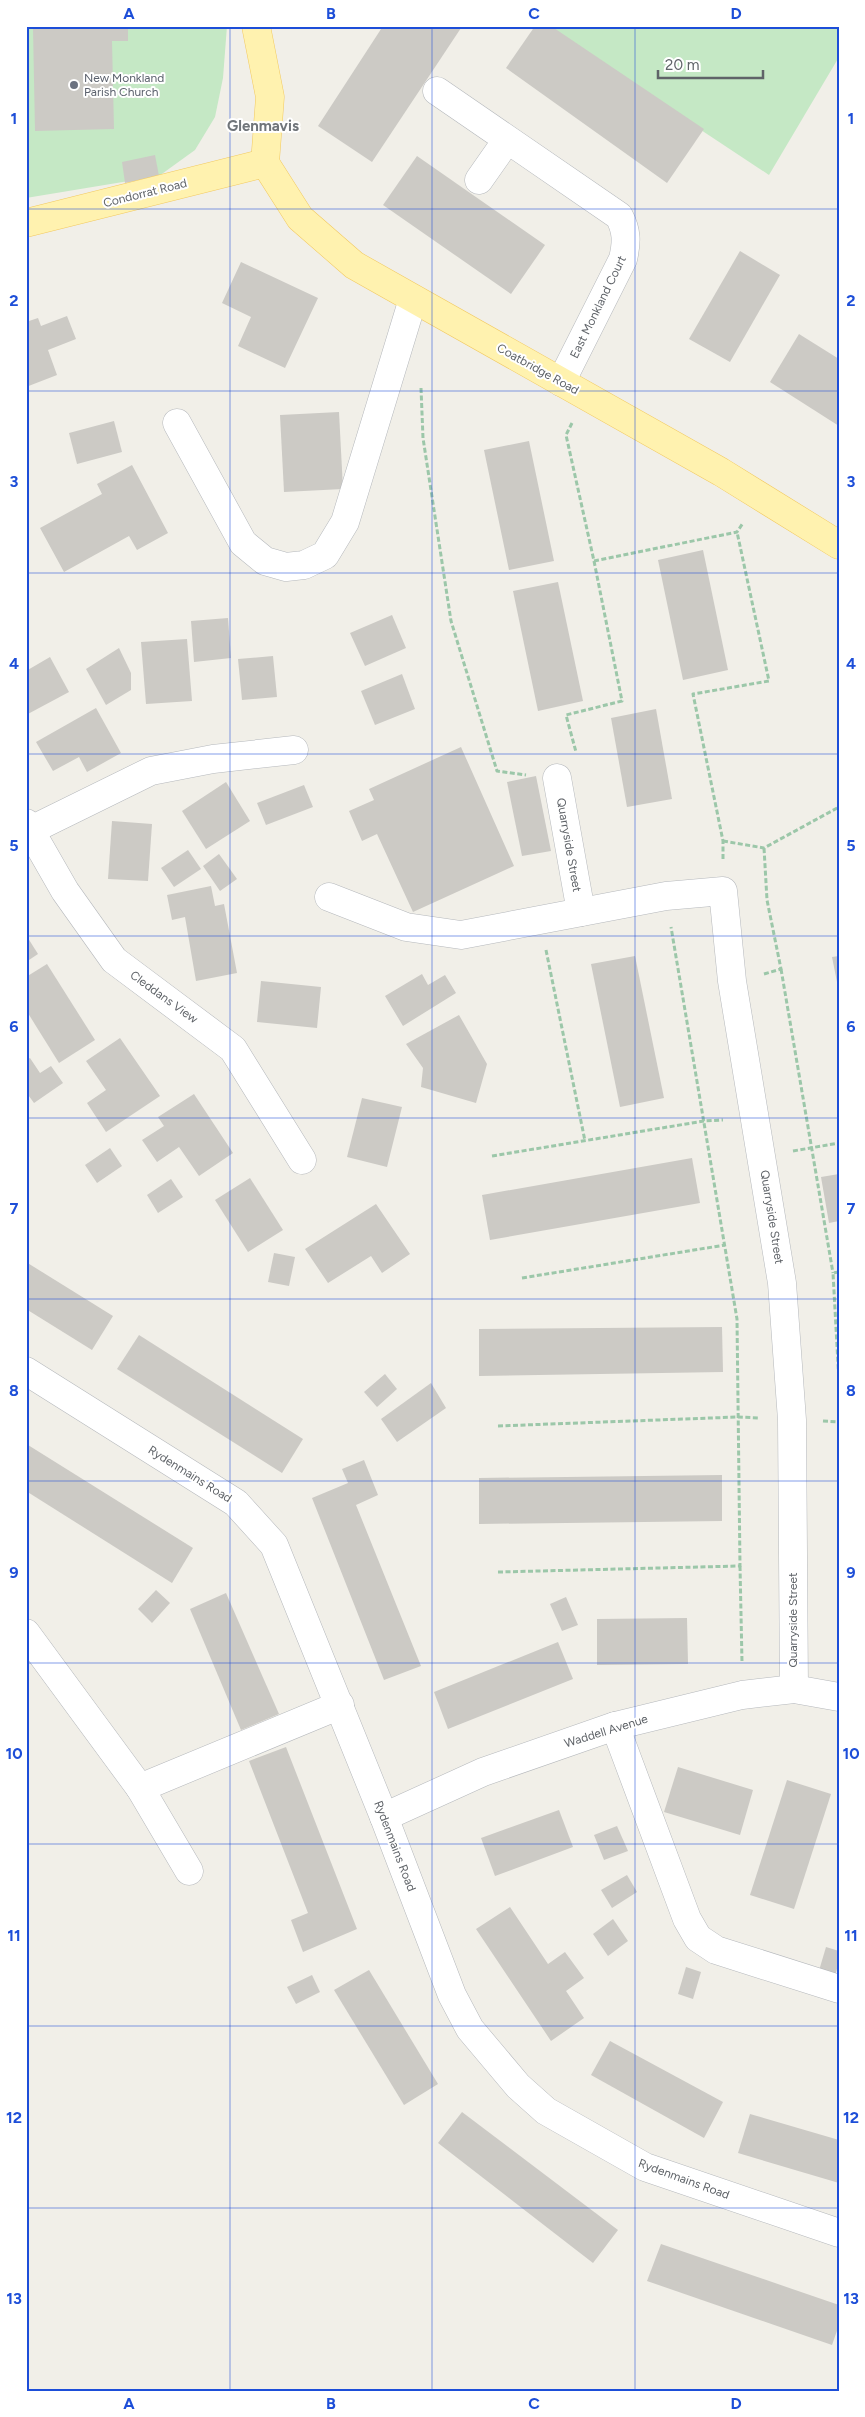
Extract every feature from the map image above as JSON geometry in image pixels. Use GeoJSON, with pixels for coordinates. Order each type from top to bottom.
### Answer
{"type":"FeatureCollection","features":[{"type":"Feature","properties":{"kind":"main road"},"geometry":{"type":"LineString","coordinates":[[256,26],[270,97],[265,164]]}},
{"type":"Feature","properties":{"kind":"main road","name":"Condorrat Road"},"geometry":{"type":"LineString","coordinates":[[26,223],[265,164]]}},
{"type":"Feature","properties":{"kind":"main road","name":"Coatbridge Road"},"geometry":{"type":"LineString","coordinates":[[265,164],[300,218],[354,265],[721,472],[839,545]]}},
{"type":"Feature","properties":{"kind":"street","name":"East Monkland Court"},"geometry":{"type":"LineString","coordinates":[[437,91],[619,216],[625,227],[627,241],[624,258],[561,382]]}},
{"type":"Feature","properties":{"kind":"street"},"geometry":{"type":"LineString","coordinates":[[480,180],[507,140]]}},
{"type":"Feature","properties":{"kind":"street"},"geometry":{"type":"LineString","coordinates":[[177,423],[244,543],[265,561],[286,567],[304,565],[325,555],[346,522],[413,299]]}},
{"type":"Feature","properties":{"kind":"street","name":"Cleddans View"},"geometry":{"type":"LineString","coordinates":[[294,750],[213,759],[151,771],[28,827],[65,891],[114,960],[232,1049],[302,1160]]}},
{"type":"Feature","properties":{"kind":"street","name":"Quarryside Street"},"geometry":{"type":"LineString","coordinates":[[557,778],[581,912]]}},
{"type":"Feature","properties":{"kind":"street"},"geometry":{"type":"LineString","coordinates":[[329,897],[406,927],[462,935],[666,896],[723,891]]}},
{"type":"Feature","properties":{"kind":"street","name":"Quarryside Street"},"geometry":{"type":"LineString","coordinates":[[723,891],[732,981],[782,1283],[792,1420],[794,1689]]}},
{"type":"Feature","properties":{"kind":"street","name":"Rydenmains Road"},"geometry":{"type":"LineString","coordinates":[[26,1371],[236,1503],[274,1545],[384,1816],[452,1995],[470,2029],[518,2086],[546,2111],[645,2167],[839,2233]]}},
{"type":"Feature","properties":{"kind":"street"},"geometry":{"type":"LineString","coordinates":[[26,1634],[140,1788],[189,1871]]}},
{"type":"Feature","properties":{"kind":"street","name":"Waddell Avenue"},"geometry":{"type":"LineString","coordinates":[[384,1816],[482,1772],[615,1726],[742,1695],[794,1689],[839,1697]]}},
{"type":"Feature","properties":{"kind":"street"},"geometry":{"type":"LineString","coordinates":[[140,1788],[340,1705]]}},
{"type":"Feature","properties":{"kind":"street"},"geometry":{"type":"LineString","coordinates":[[615,1726],[687,1919],[698,1938],[716,1950],[839,1989]]}},
{"type":"Feature","properties":{"kind":"path"},"geometry":{"type":"LineString","coordinates":[[421,384],[423,438],[451,621],[497,771],[557,778],[579,763],[566,715],[622,701],[566,435],[571,423]]}},
{"type":"Feature","properties":{"kind":"path"},"geometry":{"type":"LineString","coordinates":[[723,891],[722,841],[694,694],[769,680],[737,532],[740,527]]}},
{"type":"Feature","properties":{"kind":"path"},"geometry":{"type":"LineString","coordinates":[[594,561],[737,532]]}},
{"type":"Feature","properties":{"kind":"path"},"geometry":{"type":"LineString","coordinates":[[722,841],[764,848],[839,807]]}},
{"type":"Feature","properties":{"kind":"path"},"geometry":{"type":"LineString","coordinates":[[764,848],[767,900],[781,969],[833,1273],[839,1382]]}},
{"type":"Feature","properties":{"kind":"path"},"geometry":{"type":"LineString","coordinates":[[666,896],[737,1319],[742,1695]]}},
{"type":"Feature","properties":{"kind":"path"},"geometry":{"type":"LineString","coordinates":[[542,920],[545,950],[585,1141]]}},
{"type":"Feature","properties":{"kind":"path"},"geometry":{"type":"LineString","coordinates":[[732,981],[781,969]]}},
{"type":"Feature","properties":{"kind":"path"},"geometry":{"type":"LineString","coordinates":[[492,1156],[704,1121],[718,1121]]}},
{"type":"Feature","properties":{"kind":"path"},"geometry":{"type":"LineString","coordinates":[[762,1156],[839,1143]]}},
{"type":"Feature","properties":{"kind":"path"},"geometry":{"type":"LineString","coordinates":[[522,1278],[725,1245]]}},
{"type":"Feature","properties":{"kind":"path"},"geometry":{"type":"LineString","coordinates":[[833,1273],[839,1272]]}},
{"type":"Feature","properties":{"kind":"path"},"geometry":{"type":"LineString","coordinates":[[498,1426],[738,1417],[839,1422]]}},
{"type":"Feature","properties":{"kind":"path"},"geometry":{"type":"LineString","coordinates":[[498,1572],[740,1566]]}},
{"type":"Feature","properties":{"kind":"green space"},"geometry":{"type":"Polygon","coordinates":[[[26,26],[227,26],[223,78],[215,117],[195,150],[159,176],[26,198],[26,26]]]}},
{"type":"Feature","properties":{"kind":"green space"},"geometry":{"type":"Polygon","coordinates":[[[544,26],[839,26],[839,57],[769,175],[544,26]]]}},
{"type":"Feature","properties":{"kind":"building","name":"New Monkland Parish Church"},"geometry":{"type":"Polygon","coordinates":[[[26,26],[128,26],[128,41],[112,41],[114,129],[35,131],[33,28],[26,28],[26,26]]]}},
{"type":"Feature","properties":{"kind":"building"},"geometry":{"type":"Polygon","coordinates":[[[383,26],[461,28],[372,162],[318,126],[383,26]]]}},
{"type":"Feature","properties":{"kind":"building"},"geometry":{"type":"Polygon","coordinates":[[[535,26],[551,26],[704,129],[667,183],[506,68],[535,26]]]}},
{"type":"Feature","properties":{"kind":"building"},"geometry":{"type":"Polygon","coordinates":[[[155,155],[159,176],[125,183],[122,162],[155,155]]]}},
{"type":"Feature","properties":{"kind":"building"},"geometry":{"type":"Polygon","coordinates":[[[417,156],[545,245],[511,294],[383,205],[417,156]]]}},
{"type":"Feature","properties":{"kind":"building"},"geometry":{"type":"Polygon","coordinates":[[[740,251],[780,275],[730,362],[689,339],[740,251]]]}},
{"type":"Feature","properties":{"kind":"building"},"geometry":{"type":"Polygon","coordinates":[[[241,262],[318,298],[285,368],[238,346],[251,317],[222,303],[241,262]]]}},
{"type":"Feature","properties":{"kind":"building"},"geometry":{"type":"Polygon","coordinates":[[[67,316],[76,339],[48,350],[57,375],[26,387],[26,322],[38,318],[41,326],[67,316]]]}},
{"type":"Feature","properties":{"kind":"building"},"geometry":{"type":"Polygon","coordinates":[[[799,334],[839,359],[839,426],[770,382],[799,334]]]}},
{"type":"Feature","properties":{"kind":"building"},"geometry":{"type":"Polygon","coordinates":[[[339,412],[343,489],[284,492],[280,415],[339,412]]]}},
{"type":"Feature","properties":{"kind":"building"},"geometry":{"type":"Polygon","coordinates":[[[114,421],[122,452],[77,464],[69,433],[114,421]]]}},
{"type":"Feature","properties":{"kind":"building"},"geometry":{"type":"Polygon","coordinates":[[[529,441],[554,561],[509,570],[484,450],[529,441]]]}},
{"type":"Feature","properties":{"kind":"building"},"geometry":{"type":"Polygon","coordinates":[[[132,465],[168,533],[137,550],[129,536],[64,572],[40,528],[102,494],[97,484],[132,465]]]}},
{"type":"Feature","properties":{"kind":"building"},"geometry":{"type":"Polygon","coordinates":[[[703,550],[728,670],[683,680],[658,560],[703,550]]]}},
{"type":"Feature","properties":{"kind":"building"},"geometry":{"type":"Polygon","coordinates":[[[558,582],[583,701],[538,711],[513,591],[558,582]]]}},
{"type":"Feature","properties":{"kind":"building"},"geometry":{"type":"Polygon","coordinates":[[[392,615],[406,648],[365,666],[350,633],[392,615]]]}},
{"type":"Feature","properties":{"kind":"building"},"geometry":{"type":"Polygon","coordinates":[[[228,618],[231,658],[194,662],[191,621],[228,618]]]}},
{"type":"Feature","properties":{"kind":"building"},"geometry":{"type":"Polygon","coordinates":[[[187,639],[192,701],[146,704],[141,642],[187,639]]]}},
{"type":"Feature","properties":{"kind":"building"},"geometry":{"type":"Polygon","coordinates":[[[119,648],[131,673],[131,690],[106,705],[86,669],[119,648]]]}},
{"type":"Feature","properties":{"kind":"building"},"geometry":{"type":"Polygon","coordinates":[[[273,656],[277,697],[242,700],[238,659],[273,656]]]}},
{"type":"Feature","properties":{"kind":"building"},"geometry":{"type":"Polygon","coordinates":[[[50,657],[69,692],[26,715],[26,671],[50,657]]]}},
{"type":"Feature","properties":{"kind":"building"},"geometry":{"type":"Polygon","coordinates":[[[402,674],[415,709],[375,725],[361,691],[402,674]]]}},
{"type":"Feature","properties":{"kind":"building"},"geometry":{"type":"Polygon","coordinates":[[[96,708],[121,753],[87,772],[79,757],[53,771],[36,742],[96,708]]]}},
{"type":"Feature","properties":{"kind":"building"},"geometry":{"type":"Polygon","coordinates":[[[656,709],[672,799],[627,807],[611,718],[656,709]]]}},
{"type":"Feature","properties":{"kind":"building"},"geometry":{"type":"Polygon","coordinates":[[[461,747],[514,866],[413,912],[377,834],[362,841],[349,811],[374,800],[369,789],[461,747]]]}},
{"type":"Feature","properties":{"kind":"building"},"geometry":{"type":"Polygon","coordinates":[[[536,776],[551,851],[522,856],[507,782],[536,776]]]}},
{"type":"Feature","properties":{"kind":"building"},"geometry":{"type":"Polygon","coordinates":[[[226,782],[250,821],[206,849],[182,811],[226,782]]]}},
{"type":"Feature","properties":{"kind":"building"},"geometry":{"type":"Polygon","coordinates":[[[304,785],[313,807],[266,825],[257,803],[304,785]]]}},
{"type":"Feature","properties":{"kind":"building"},"geometry":{"type":"Polygon","coordinates":[[[112,821],[152,824],[148,881],[108,879],[112,821]]]}},
{"type":"Feature","properties":{"kind":"building"},"geometry":{"type":"Polygon","coordinates":[[[188,850],[201,869],[174,887],[161,868],[188,850]]]}},
{"type":"Feature","properties":{"kind":"building"},"geometry":{"type":"Polygon","coordinates":[[[219,854],[237,879],[220,891],[203,866],[219,854]]]}},
{"type":"Feature","properties":{"kind":"building"},"geometry":{"type":"Polygon","coordinates":[[[211,886],[215,906],[224,904],[237,973],[196,981],[185,917],[172,920],[167,895],[211,886]]]}},
{"type":"Feature","properties":{"kind":"building"},"geometry":{"type":"Polygon","coordinates":[[[26,935],[38,954],[26,962],[26,935]]]}},
{"type":"Feature","properties":{"kind":"building"},"geometry":{"type":"Polygon","coordinates":[[[635,956],[664,1098],[620,1107],[591,964],[635,956]]]}},
{"type":"Feature","properties":{"kind":"building"},"geometry":{"type":"Polygon","coordinates":[[[839,956],[839,987],[838,987],[832,957],[839,956]]]}},
{"type":"Feature","properties":{"kind":"building"},"geometry":{"type":"Polygon","coordinates":[[[47,964],[95,1040],[59,1063],[26,1010],[26,977],[47,964]]]}},
{"type":"Feature","properties":{"kind":"building"},"geometry":{"type":"Polygon","coordinates":[[[422,974],[428,985],[445,975],[456,993],[403,1026],[385,996],[422,974]]]}},
{"type":"Feature","properties":{"kind":"building"},"geometry":{"type":"Polygon","coordinates":[[[261,981],[321,987],[317,1028],[257,1022],[261,981]]]}},
{"type":"Feature","properties":{"kind":"building"},"geometry":{"type":"Polygon","coordinates":[[[459,1015],[487,1064],[476,1103],[421,1087],[423,1068],[406,1044],[459,1015]]]}},
{"type":"Feature","properties":{"kind":"building"},"geometry":{"type":"Polygon","coordinates":[[[120,1038],[160,1096],[106,1132],[87,1103],[106,1090],[86,1061],[120,1038]]]}},
{"type":"Feature","properties":{"kind":"building"},"geometry":{"type":"Polygon","coordinates":[[[30,1058],[40,1073],[51,1066],[63,1083],[34,1103],[26,1092],[26,1060],[30,1058]]]}},
{"type":"Feature","properties":{"kind":"building"},"geometry":{"type":"Polygon","coordinates":[[[194,1094],[233,1153],[199,1176],[179,1147],[157,1162],[142,1140],[164,1126],[158,1117],[194,1094]]]}},
{"type":"Feature","properties":{"kind":"building"},"geometry":{"type":"Polygon","coordinates":[[[362,1098],[402,1107],[387,1167],[347,1157],[362,1098]]]}},
{"type":"Feature","properties":{"kind":"building"},"geometry":{"type":"Polygon","coordinates":[[[110,1148],[122,1166],[97,1183],[85,1165],[110,1148]]]}},
{"type":"Feature","properties":{"kind":"building"},"geometry":{"type":"Polygon","coordinates":[[[692,1158],[700,1203],[490,1240],[482,1195],[692,1158]]]}},
{"type":"Feature","properties":{"kind":"building"},"geometry":{"type":"Polygon","coordinates":[[[839,1174],[839,1221],[829,1223],[821,1177],[839,1174]]]}},
{"type":"Feature","properties":{"kind":"building"},"geometry":{"type":"Polygon","coordinates":[[[250,1178],[283,1230],[248,1252],[215,1200],[250,1178]]]}},
{"type":"Feature","properties":{"kind":"building"},"geometry":{"type":"Polygon","coordinates":[[[171,1179],[183,1197],[158,1213],[147,1195],[171,1179]]]}},
{"type":"Feature","properties":{"kind":"building"},"geometry":{"type":"Polygon","coordinates":[[[376,1204],[410,1254],[382,1273],[371,1256],[328,1283],[305,1249],[376,1204]]]}},
{"type":"Feature","properties":{"kind":"building"},"geometry":{"type":"Polygon","coordinates":[[[274,1253],[295,1257],[289,1286],[268,1282],[274,1253]]]}},
{"type":"Feature","properties":{"kind":"building"},"geometry":{"type":"Polygon","coordinates":[[[26,1262],[113,1316],[92,1350],[26,1309],[26,1262]]]}},
{"type":"Feature","properties":{"kind":"building"},"geometry":{"type":"Polygon","coordinates":[[[722,1327],[723,1372],[479,1376],[479,1329],[722,1327]]]}},
{"type":"Feature","properties":{"kind":"building"},"geometry":{"type":"Polygon","coordinates":[[[139,1335],[303,1439],[282,1473],[117,1369],[139,1335]]]}},
{"type":"Feature","properties":{"kind":"building"},"geometry":{"type":"Polygon","coordinates":[[[385,1374],[397,1389],[377,1407],[364,1392],[385,1374]]]}},
{"type":"Feature","properties":{"kind":"building"},"geometry":{"type":"Polygon","coordinates":[[[431,1383],[446,1408],[397,1442],[381,1419],[431,1383]]]}},
{"type":"Feature","properties":{"kind":"building"},"geometry":{"type":"Polygon","coordinates":[[[28,1445],[193,1548],[172,1583],[26,1491],[26,1448],[28,1445]]]}},
{"type":"Feature","properties":{"kind":"building"},"geometry":{"type":"Polygon","coordinates":[[[364,1460],[378,1495],[356,1505],[421,1666],[384,1680],[312,1498],[348,1483],[342,1469],[364,1460]]]}},
{"type":"Feature","properties":{"kind":"building"},"geometry":{"type":"Polygon","coordinates":[[[722,1475],[722,1521],[479,1524],[479,1478],[722,1475]]]}},
{"type":"Feature","properties":{"kind":"building"},"geometry":{"type":"Polygon","coordinates":[[[156,1590],[170,1603],[152,1623],[138,1609],[156,1590]]]}},
{"type":"Feature","properties":{"kind":"building"},"geometry":{"type":"Polygon","coordinates":[[[226,1593],[279,1714],[241,1730],[190,1609],[226,1593]]]}},
{"type":"Feature","properties":{"kind":"building"},"geometry":{"type":"Polygon","coordinates":[[[566,1597],[578,1625],[562,1631],[550,1604],[566,1597]]]}},
{"type":"Feature","properties":{"kind":"building"},"geometry":{"type":"Polygon","coordinates":[[[687,1618],[688,1664],[597,1665],[597,1619],[687,1618]]]}},
{"type":"Feature","properties":{"kind":"building"},"geometry":{"type":"Polygon","coordinates":[[[558,1642],[573,1679],[448,1729],[434,1692],[558,1642]]]}},
{"type":"Feature","properties":{"kind":"building"},"geometry":{"type":"Polygon","coordinates":[[[286,1747],[357,1929],[303,1952],[291,1920],[308,1913],[249,1761],[286,1747]]]}},
{"type":"Feature","properties":{"kind":"building"},"geometry":{"type":"Polygon","coordinates":[[[678,1767],[753,1790],[740,1835],[664,1812],[678,1767]]]}},
{"type":"Feature","properties":{"kind":"building"},"geometry":{"type":"Polygon","coordinates":[[[787,1780],[831,1794],[794,1909],[750,1895],[787,1780]]]}},
{"type":"Feature","properties":{"kind":"building"},"geometry":{"type":"Polygon","coordinates":[[[559,1810],[573,1847],[495,1876],[481,1838],[559,1810]]]}},
{"type":"Feature","properties":{"kind":"building"},"geometry":{"type":"Polygon","coordinates":[[[617,1826],[628,1851],[604,1860],[594,1835],[617,1826]]]}},
{"type":"Feature","properties":{"kind":"building"},"geometry":{"type":"Polygon","coordinates":[[[627,1875],[637,1892],[612,1908],[601,1890],[627,1875]]]}},
{"type":"Feature","properties":{"kind":"building"},"geometry":{"type":"Polygon","coordinates":[[[510,1907],[548,1964],[565,1952],[584,1978],[566,1991],[584,2018],[551,2041],[476,1929],[510,1907]]]}},
{"type":"Feature","properties":{"kind":"building"},"geometry":{"type":"Polygon","coordinates":[[[613,1919],[628,1941],[608,1956],[593,1934],[613,1919]]]}},
{"type":"Feature","properties":{"kind":"building"},"geometry":{"type":"Polygon","coordinates":[[[826,1947],[839,1951],[839,1962],[834,1979],[818,1974],[826,1947]]]}},
{"type":"Feature","properties":{"kind":"building"},"geometry":{"type":"Polygon","coordinates":[[[686,1967],[701,1972],[693,1999],[678,1994],[686,1967]]]}},
{"type":"Feature","properties":{"kind":"building"},"geometry":{"type":"Polygon","coordinates":[[[369,1970],[438,2084],[404,2105],[334,1990],[369,1970]]]}},
{"type":"Feature","properties":{"kind":"building"},"geometry":{"type":"Polygon","coordinates":[[[312,1975],[320,1992],[296,2004],[287,1987],[312,1975]]]}},
{"type":"Feature","properties":{"kind":"building"},"geometry":{"type":"Polygon","coordinates":[[[610,2041],[723,2102],[704,2138],[591,2075],[610,2041]]]}},
{"type":"Feature","properties":{"kind":"building"},"geometry":{"type":"Polygon","coordinates":[[[462,2112],[618,2230],[593,2263],[438,2143],[462,2112]]]}},
{"type":"Feature","properties":{"kind":"building"},"geometry":{"type":"Polygon","coordinates":[[[750,2114],[839,2140],[839,2183],[738,2153],[750,2114]]]}},
{"type":"Feature","properties":{"kind":"building"},"geometry":{"type":"Polygon","coordinates":[[[661,2244],[839,2305],[839,2325],[832,2345],[647,2281],[661,2244]]]}},
{"type":"Feature","properties":{"kind":"place","name":"New Monkland Parish Church"},"geometry":{"type":"Point","coordinates":[74,85]}},
{"type":"Feature","properties":{"kind":"district","name":"Glenmavis"},"geometry":{"type":"Point","coordinates":[263,126]}}]}
